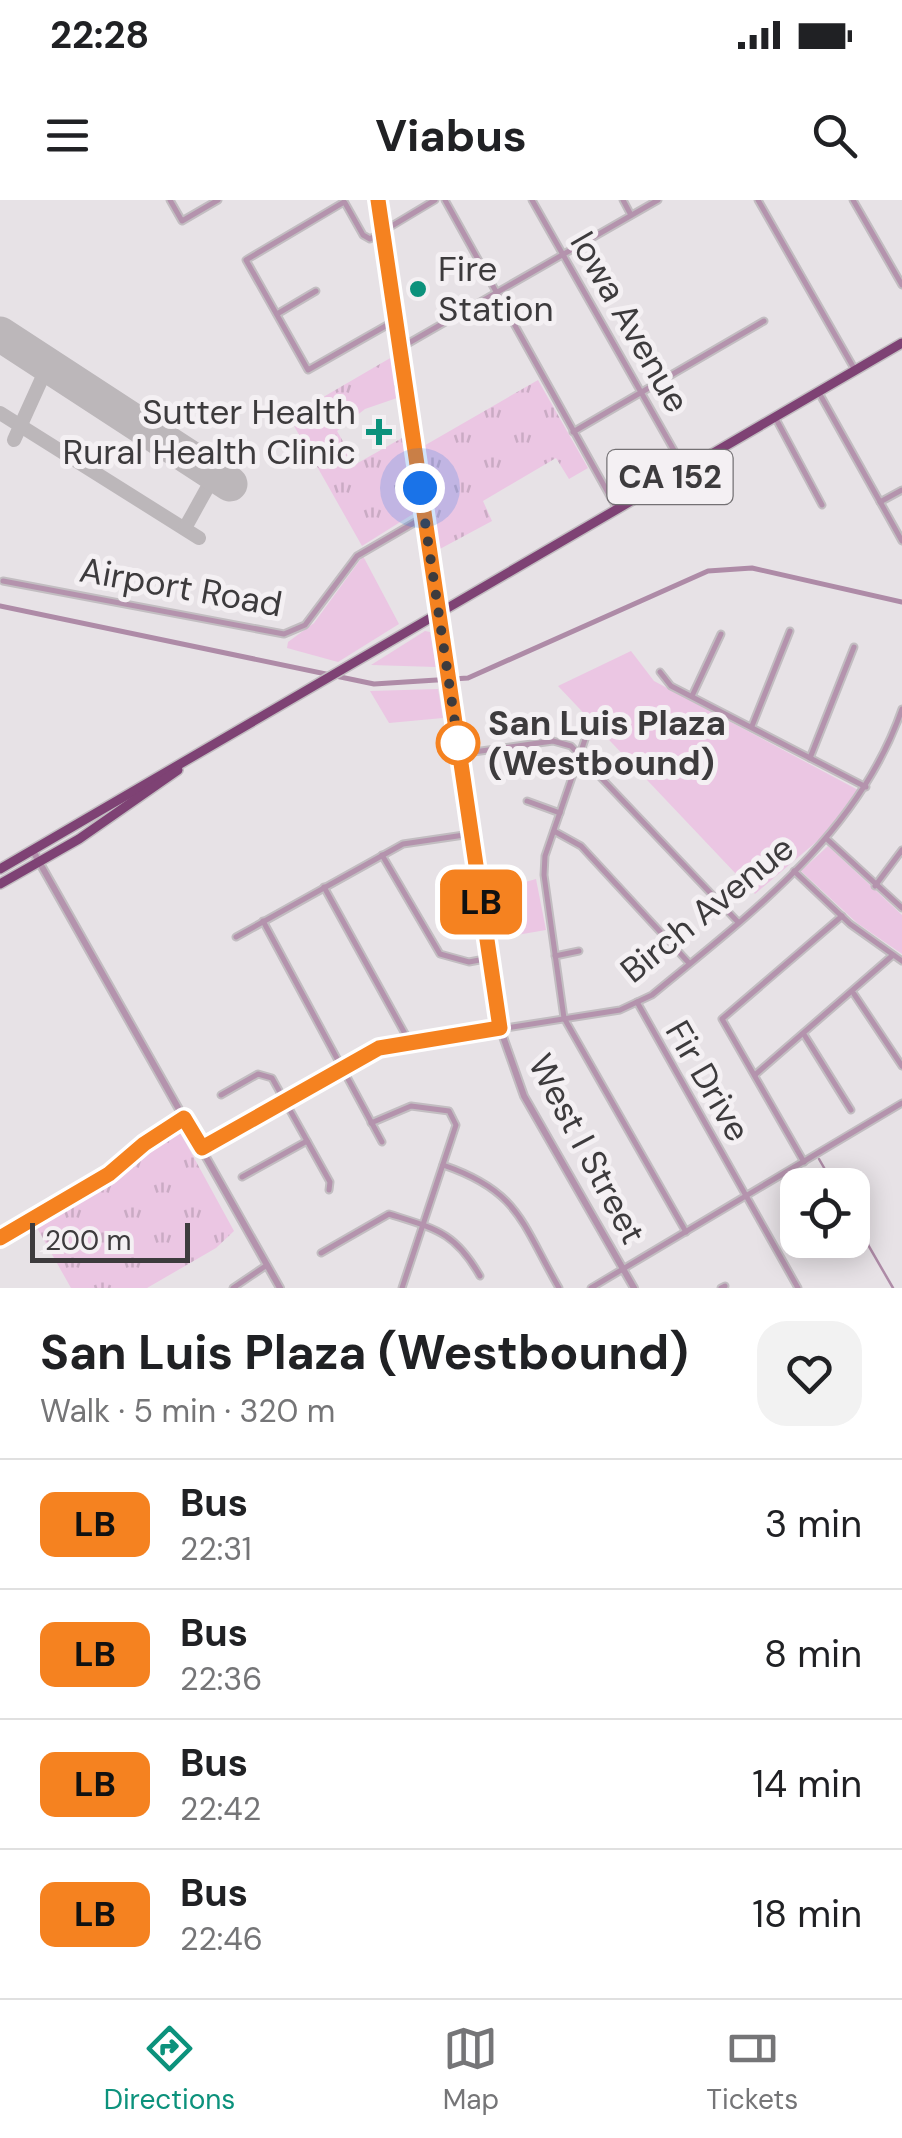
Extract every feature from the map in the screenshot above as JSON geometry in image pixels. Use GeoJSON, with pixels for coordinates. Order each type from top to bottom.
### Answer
{"type":"FeatureCollection","features":[{"type":"Feature","properties":{"kind":"highway","name":"CA 152"},"geometry":{"type":"LineString","coordinates":[[0,869],[166,771],[180,768],[438,611],[902,343]]}},
{"type":"Feature","properties":{"kind":"highway","name":"CA 152"},"geometry":{"type":"LineString","coordinates":[[0,884],[170,780],[180,768]]}},
{"type":"Feature","properties":{"kind":"street"},"geometry":{"type":"LineString","coordinates":[[170,200],[182,222],[218,200]]}},
{"type":"Feature","properties":{"kind":"street","name":"West I Street"},"geometry":{"type":"LineString","coordinates":[[378,200],[500,1028],[524,1096],[634,1288]]}},
{"type":"Feature","properties":{"kind":"street"},"geometry":{"type":"LineString","coordinates":[[396,320],[308,370],[246,260],[344,201],[363,235],[370,239],[435,200]]}},
{"type":"Feature","properties":{"kind":"street"},"geometry":{"type":"LineString","coordinates":[[444,200],[616,507]]}},
{"type":"Feature","properties":{"kind":"street","name":"Iowa Avenue"},"geometry":{"type":"LineString","coordinates":[[532,200],[684,468]]}},
{"type":"Feature","properties":{"kind":"street"},"geometry":{"type":"LineString","coordinates":[[622,200],[631,215]]}},
{"type":"Feature","properties":{"kind":"street"},"geometry":{"type":"LineString","coordinates":[[400,348],[658,200]]}},
{"type":"Feature","properties":{"kind":"street"},"geometry":{"type":"LineString","coordinates":[[758,200],[855,370]]}},
{"type":"Feature","properties":{"kind":"street"},"geometry":{"type":"LineString","coordinates":[[853,200],[902,286]]}},
{"type":"Feature","properties":{"kind":"street"},"geometry":{"type":"LineString","coordinates":[[277,314],[316,291]]}},
{"type":"Feature","properties":{"kind":"street"},"geometry":{"type":"LineString","coordinates":[[573,432],[764,321]]}},
{"type":"Feature","properties":{"kind":"street"},"geometry":{"type":"LineString","coordinates":[[818,391],[902,541]]}},
{"type":"Feature","properties":{"kind":"street"},"geometry":{"type":"LineString","coordinates":[[775,416],[822,505]]}},
{"type":"Feature","properties":{"kind":"street"},"geometry":{"type":"LineString","coordinates":[[880,502],[902,490]]}},
{"type":"Feature","properties":{"kind":"street","name":"Airport Road"},"geometry":{"type":"LineString","coordinates":[[2,581],[284,634],[305,625],[357,556],[424,517]]}},
{"type":"Feature","properties":{"kind":"street"},"geometry":{"type":"LineString","coordinates":[[751,727],[790,631]]}},
{"type":"Feature","properties":{"kind":"street"},"geometry":{"type":"LineString","coordinates":[[692,696],[721,634]]}},
{"type":"Feature","properties":{"kind":"street"},"geometry":{"type":"LineString","coordinates":[[810,758],[854,647]]}},
{"type":"Feature","properties":{"kind":"street"},"geometry":{"type":"LineString","coordinates":[[660,672],[671,686],[867,787]]}},
{"type":"Feature","properties":{"kind":"street","name":"Birch Avenue"},"geometry":{"type":"LineString","coordinates":[[203,1151],[379,1048],[564,1018],[652,995],[828,840],[867,787],[902,708]]}},
{"type":"Feature","properties":{"kind":"street"},"geometry":{"type":"LineString","coordinates":[[592,719],[554,831],[544,874],[564,1018],[686,1232]]}},
{"type":"Feature","properties":{"kind":"street"},"geometry":{"type":"LineString","coordinates":[[460,754],[554,741],[581,754],[736,922]]}},
{"type":"Feature","properties":{"kind":"street"},"geometry":{"type":"LineString","coordinates":[[527,801],[560,813]]}},
{"type":"Feature","properties":{"kind":"street"},"geometry":{"type":"LineString","coordinates":[[554,831],[581,846],[689,962]]}},
{"type":"Feature","properties":{"kind":"street"},"geometry":{"type":"LineString","coordinates":[[236,936],[403,844],[471,834]]}},
{"type":"Feature","properties":{"kind":"street"},"geometry":{"type":"LineString","coordinates":[[828,840],[902,908]]}},
{"type":"Feature","properties":{"kind":"street"},"geometry":{"type":"LineString","coordinates":[[876,886],[902,850]]}},
{"type":"Feature","properties":{"kind":"street"},"geometry":{"type":"LineString","coordinates":[[33,851],[280,1288]]}},
{"type":"Feature","properties":{"kind":"street"},"geometry":{"type":"LineString","coordinates":[[382,855],[440,954],[469,962],[490,958]]}},
{"type":"Feature","properties":{"kind":"street"},"geometry":{"type":"LineString","coordinates":[[794,871],[842,916],[902,961]]}},
{"type":"Feature","properties":{"kind":"street"},"geometry":{"type":"LineString","coordinates":[[324,887],[409,1041]]}},
{"type":"Feature","properties":{"kind":"street"},"geometry":{"type":"LineString","coordinates":[[804,1162],[722,1019],[842,916]]}},
{"type":"Feature","properties":{"kind":"street"},"geometry":{"type":"LineString","coordinates":[[264,921],[382,1142]]}},
{"type":"Feature","properties":{"kind":"street"},"geometry":{"type":"LineString","coordinates":[[556,956],[579,951]]}},
{"type":"Feature","properties":{"kind":"street"},"geometry":{"type":"LineString","coordinates":[[754,1075],[854,993],[893,955]]}},
{"type":"Feature","properties":{"kind":"street"},"geometry":{"type":"LineString","coordinates":[[854,993],[902,1066]]}},
{"type":"Feature","properties":{"kind":"street","name":"Fir Drive"},"geometry":{"type":"LineString","coordinates":[[637,1002],[798,1288]]}},
{"type":"Feature","properties":{"kind":"street"},"geometry":{"type":"LineString","coordinates":[[804,1035],[851,1110]]}},
{"type":"Feature","properties":{"kind":"street"},"geometry":{"type":"LineString","coordinates":[[220,1095],[266,1074],[330,1182],[329,1190]]}},
{"type":"Feature","properties":{"kind":"street"},"geometry":{"type":"LineString","coordinates":[[591,1288],[902,1103]]}},
{"type":"Feature","properties":{"kind":"street"},"geometry":{"type":"LineString","coordinates":[[371,1123],[411,1106],[449,1112],[456,1125],[402,1288]]}},
{"type":"Feature","properties":{"kind":"street"},"geometry":{"type":"LineString","coordinates":[[0,1238],[109,1174],[144,1144],[184,1118]]}},
{"type":"Feature","properties":{"kind":"street"},"geometry":{"type":"LineString","coordinates":[[242,1177],[307,1141]]}},
{"type":"Feature","properties":{"kind":"street"},"geometry":{"type":"LineString","coordinates":[[443,1165],[478,1177],[502,1193],[559,1288]]}},
{"type":"Feature","properties":{"kind":"street"},"geometry":{"type":"LineString","coordinates":[[321,1254],[389,1214],[454,1239],[480,1276]]}},
{"type":"Feature","properties":{"kind":"street"},"geometry":{"type":"LineString","coordinates":[[233,1288],[267,1265]]}},
{"type":"Feature","properties":{"kind":"green space"},"geometry":{"type":"Polygon","coordinates":[[[392,357],[397,398],[365,409],[337,431],[356,464],[402,438],[413,514],[362,546],[289,417],[392,357]]]}},
{"type":"Feature","properties":{"kind":"green space"},"geometry":{"type":"Polygon","coordinates":[[[538,380],[588,468],[569,479],[556,458],[483,501],[492,521],[438,550],[422,447],[538,380]]]}},
{"type":"Feature","properties":{"kind":"green space"},"geometry":{"type":"Polygon","coordinates":[[[363,556],[399,624],[338,662],[287,648],[288,642],[314,623],[363,556]]]}},
{"type":"Feature","properties":{"kind":"green space"},"geometry":{"type":"Polygon","coordinates":[[[425,631],[430,632],[436,667],[371,665],[425,631]]]}},
{"type":"Feature","properties":{"kind":"green space"},"geometry":{"type":"Polygon","coordinates":[[[631,651],[654,681],[860,791],[822,837],[755,894],[558,686],[631,651]]]}},
{"type":"Feature","properties":{"kind":"green space"},"geometry":{"type":"Polygon","coordinates":[[[438,689],[443,718],[389,723],[370,691],[438,689]]]}},
{"type":"Feature","properties":{"kind":"green space"},"geometry":{"type":"Polygon","coordinates":[[[828,846],[902,915],[902,954],[857,923],[801,871],[828,846]]]}},
{"type":"Feature","properties":{"kind":"green space"},"geometry":{"type":"Polygon","coordinates":[[[536,879],[546,930],[494,939],[490,904],[511,901],[518,884],[536,879]]]}},
{"type":"Feature","properties":{"kind":"green space"},"geometry":{"type":"Polygon","coordinates":[[[176,1133],[181,1134],[234,1231],[216,1248],[147,1288],[71,1288],[36,1226],[112,1182],[176,1133]]]}},
{"type":"Feature","properties":{"kind":"green space"},"geometry":{"type":"Polygon","coordinates":[[[64,1218],[75,1223],[80,1234],[75,1245],[64,1250],[53,1245],[48,1234],[53,1223],[64,1218]]]}},
{"type":"Feature","properties":{"kind":"waterway"},"geometry":{"type":"LineString","coordinates":[[0,606],[374,684],[468,678],[708,571],[752,568],[902,602]]}},
{"type":"Feature","properties":{"kind":"waterway"},"geometry":{"type":"LineString","coordinates":[[819,1159],[824,1168]]}},
{"type":"Feature","properties":{"kind":"waterway"},"geometry":{"type":"LineString","coordinates":[[870,1248],[893,1288]]}},
{"type":"Feature","properties":{"kind":"taxiway"},"geometry":{"type":"LineString","coordinates":[[14,440],[48,365]]}},
{"type":"Feature","properties":{"kind":"taxiway"},"geometry":{"type":"LineString","coordinates":[[0,413],[199,538]]}},
{"type":"Feature","properties":{"kind":"taxiway"},"geometry":{"type":"LineString","coordinates":[[185,528],[215,474]]}},
{"type":"Feature","properties":{"kind":"runway"},"geometry":{"type":"LineString","coordinates":[[0,334],[230,484]]}},
{"type":"Feature","properties":{"kind":"bus line","name":"LB"},"geometry":{"type":"LineString","coordinates":[[0,1238],[109,1174],[144,1144],[184,1118],[202,1148],[272,1112],[364,1054],[398,1043],[500,1028],[378,200]]}},
{"type":"Feature","properties":{"kind":"place","name":"Fire Station"},"geometry":{"type":"Point","coordinates":[418,289]}},
{"type":"Feature","properties":{"kind":"place","name":"Sutter Health Rural Health Clinic"},"geometry":{"type":"Point","coordinates":[379,432]}},
{"type":"Feature","properties":{"kind":"place","name":"San Luis Plaza (Westbound)"},"geometry":{"type":"Point","coordinates":[458,743]}},
{"type":"Feature","properties":{"kind":"route"},"geometry":{"type":"LineString","coordinates":[[420,488],[458,743]]}}]}
